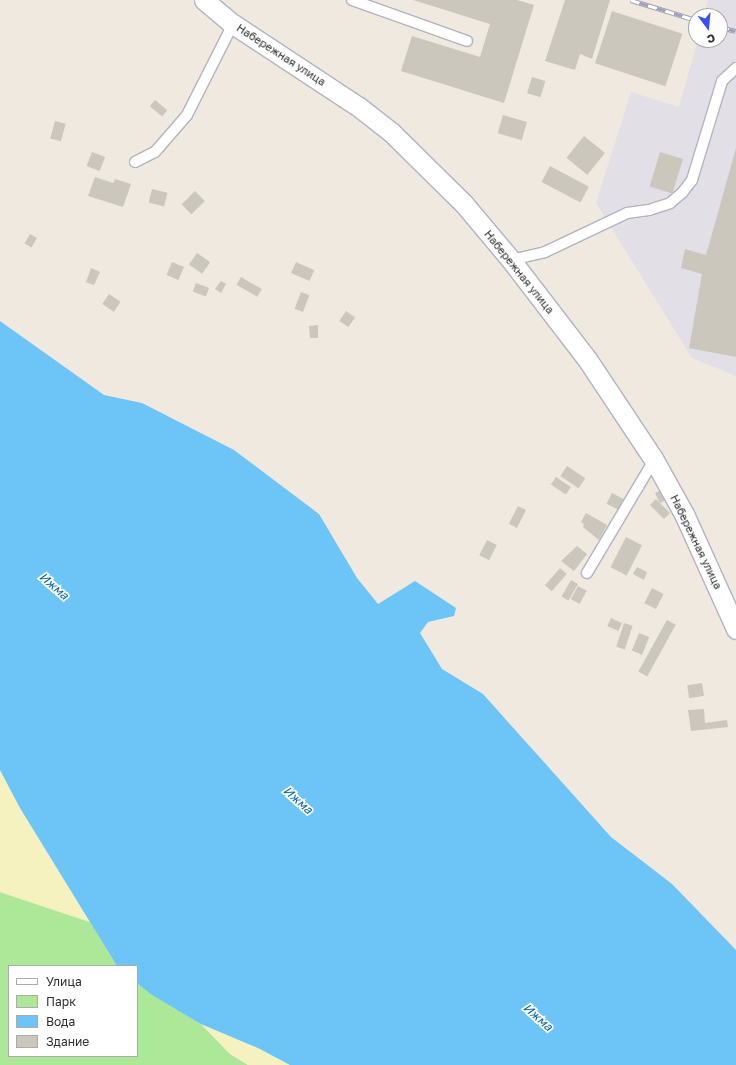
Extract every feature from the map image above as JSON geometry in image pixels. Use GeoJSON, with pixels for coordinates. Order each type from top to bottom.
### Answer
{"type":"FeatureCollection","features":[{"type":"Feature","properties":{"kind":"street","name":"Набережная улица"},"geometry":{"type":"LineString","coordinates":[[204,0],[233,24],[359,107],[391,132],[464,204],[511,260],[587,359],[654,460],[730,604],[736,629]]}},
{"type":"Feature","properties":{"kind":"lane"},"geometry":{"type":"LineString","coordinates":[[352,0],[467,41]]}},
{"type":"Feature","properties":{"kind":"lane"},"geometry":{"type":"LineString","coordinates":[[135,162],[154,152],[187,115],[233,24]]}},
{"type":"Feature","properties":{"kind":"lane"},"geometry":{"type":"LineString","coordinates":[[511,260],[545,252],[605,222],[627,213],[649,210],[670,202],[682,193],[694,174],[722,81],[736,68]]}},
{"type":"Feature","properties":{"kind":"lane"},"geometry":{"type":"LineString","coordinates":[[587,573],[654,460]]}},
{"type":"Feature","properties":{"kind":"shaded area"},"geometry":{"type":"Polygon","coordinates":[[[708,0],[736,0],[736,376],[692,358],[596,203],[631,92],[679,107],[696,48],[728,48],[728,8],[706,8],[708,0]]]}},
{"type":"Feature","properties":{"kind":"green space"},"geometry":{"type":"Polygon","coordinates":[[[0,892],[90,922],[116,965],[8,965],[8,1057],[138,1057],[138,984],[201,1024],[230,1054],[248,1065],[0,1065],[0,892]]]}},
{"type":"Feature","properties":{"kind":"sand"},"geometry":{"type":"Polygon","coordinates":[[[0,770],[20,808],[90,922],[0,892],[0,770]]]}},
{"type":"Feature","properties":{"kind":"sand"},"geometry":{"type":"Polygon","coordinates":[[[201,1024],[258,1048],[290,1065],[248,1065],[230,1054],[201,1024]]]}},
{"type":"Feature","properties":{"kind":"water","name":"Ижма"},"geometry":{"type":"Polygon","coordinates":[[[0,321],[104,395],[142,403],[234,450],[319,514],[357,578],[378,604],[415,581],[456,608],[454,616],[428,622],[420,633],[442,669],[483,694],[611,837],[672,884],[736,950],[736,1065],[290,1065],[258,1048],[201,1024],[152,995],[138,984],[138,965],[116,965],[20,808],[0,770],[0,321]]]}},
{"type":"Feature","properties":{"kind":"building"},"geometry":{"type":"Polygon","coordinates":[[[413,0],[517,0],[534,5],[504,103],[401,71],[412,36],[480,57],[490,24],[413,0]]]}},
{"type":"Feature","properties":{"kind":"building"},"geometry":{"type":"Polygon","coordinates":[[[565,0],[610,0],[592,59],[580,54],[575,70],[545,61],[565,0]]]}},
{"type":"Feature","properties":{"kind":"building"},"geometry":{"type":"Polygon","coordinates":[[[612,11],[682,34],[665,86],[595,63],[612,11]]]}},
{"type":"Feature","properties":{"kind":"building"},"geometry":{"type":"Polygon","coordinates":[[[532,77],[545,81],[540,97],[527,93],[532,77]]]}},
{"type":"Feature","properties":{"kind":"building"},"geometry":{"type":"Polygon","coordinates":[[[155,100],[167,110],[162,116],[150,106],[155,100]]]}},
{"type":"Feature","properties":{"kind":"building"},"geometry":{"type":"Polygon","coordinates":[[[503,115],[527,122],[522,140],[498,133],[503,115]]]}},
{"type":"Feature","properties":{"kind":"building"},"geometry":{"type":"Polygon","coordinates":[[[55,121],[66,124],[61,141],[50,138],[55,121]]]}},
{"type":"Feature","properties":{"kind":"building"},"geometry":{"type":"Polygon","coordinates":[[[584,136],[605,153],[587,175],[566,158],[584,136]]]}},
{"type":"Feature","properties":{"kind":"building"},"geometry":{"type":"Polygon","coordinates":[[[736,148],[736,357],[689,348],[702,274],[681,268],[685,249],[706,255],[736,148]]]}},
{"type":"Feature","properties":{"kind":"building"},"geometry":{"type":"Polygon","coordinates":[[[92,152],[105,157],[100,171],[87,166],[92,152]]]}},
{"type":"Feature","properties":{"kind":"building"},"geometry":{"type":"Polygon","coordinates":[[[660,152],[683,159],[672,193],[649,186],[660,152]]]}},
{"type":"Feature","properties":{"kind":"building"},"geometry":{"type":"Polygon","coordinates":[[[550,166],[589,187],[580,203],[542,182],[550,166]]]}},
{"type":"Feature","properties":{"kind":"building"},"geometry":{"type":"Polygon","coordinates":[[[95,177],[113,183],[115,179],[131,184],[123,207],[88,196],[95,177]]]}},
{"type":"Feature","properties":{"kind":"building"},"geometry":{"type":"Polygon","coordinates":[[[152,189],[168,193],[164,206],[149,203],[152,189]]]}},
{"type":"Feature","properties":{"kind":"building"},"geometry":{"type":"Polygon","coordinates":[[[195,191],[205,201],[191,214],[182,204],[195,191]]]}},
{"type":"Feature","properties":{"kind":"building"},"geometry":{"type":"Polygon","coordinates":[[[30,234],[37,238],[31,248],[24,244],[30,234]]]}},
{"type":"Feature","properties":{"kind":"building"},"geometry":{"type":"Polygon","coordinates":[[[197,253],[210,262],[202,274],[189,264],[197,253]]]}},
{"type":"Feature","properties":{"kind":"building"},"geometry":{"type":"Polygon","coordinates":[[[172,262],[184,267],[178,280],[167,275],[172,262]]]}},
{"type":"Feature","properties":{"kind":"building"},"geometry":{"type":"Polygon","coordinates":[[[296,262],[314,270],[309,281],[291,273],[296,262]]]}},
{"type":"Feature","properties":{"kind":"building"},"geometry":{"type":"Polygon","coordinates":[[[91,268],[100,272],[94,285],[86,282],[91,268]]]}},
{"type":"Feature","properties":{"kind":"building"},"geometry":{"type":"Polygon","coordinates":[[[241,277],[262,289],[257,297],[236,285],[241,277]]]}},
{"type":"Feature","properties":{"kind":"building"},"geometry":{"type":"Polygon","coordinates":[[[221,281],[226,284],[221,293],[215,289],[221,281]]]}},
{"type":"Feature","properties":{"kind":"building"},"geometry":{"type":"Polygon","coordinates":[[[196,283],[209,288],[206,296],[193,291],[196,283]]]}},
{"type":"Feature","properties":{"kind":"building"},"geometry":{"type":"Polygon","coordinates":[[[301,292],[309,295],[303,312],[295,309],[301,292]]]}},
{"type":"Feature","properties":{"kind":"building"},"geometry":{"type":"Polygon","coordinates":[[[109,294],[121,302],[114,312],[102,304],[109,294]]]}},
{"type":"Feature","properties":{"kind":"building"},"geometry":{"type":"Polygon","coordinates":[[[346,311],[355,317],[348,327],[339,321],[346,311]]]}},
{"type":"Feature","properties":{"kind":"building"},"geometry":{"type":"Polygon","coordinates":[[[318,325],[318,338],[310,338],[309,326],[318,325]]]}},
{"type":"Feature","properties":{"kind":"building"},"geometry":{"type":"Polygon","coordinates":[[[567,466],[585,478],[579,488],[560,476],[567,466]]]}},
{"type":"Feature","properties":{"kind":"building"},"geometry":{"type":"Polygon","coordinates":[[[556,477],[571,487],[566,495],[551,484],[556,477]]]}},
{"type":"Feature","properties":{"kind":"building"},"geometry":{"type":"Polygon","coordinates":[[[661,490],[666,500],[660,503],[655,493],[661,490]]]}},
{"type":"Feature","properties":{"kind":"building"},"geometry":{"type":"Polygon","coordinates":[[[612,493],[624,499],[618,510],[607,504],[612,493]]]}},
{"type":"Feature","properties":{"kind":"building"},"geometry":{"type":"Polygon","coordinates":[[[656,499],[670,513],[664,519],[650,505],[656,499]]]}},
{"type":"Feature","properties":{"kind":"building"},"geometry":{"type":"Polygon","coordinates":[[[518,506],[526,510],[517,528],[509,524],[518,506]]]}},
{"type":"Feature","properties":{"kind":"building"},"geometry":{"type":"Polygon","coordinates":[[[586,513],[607,525],[599,540],[583,527],[584,524],[581,522],[586,513]]]}},
{"type":"Feature","properties":{"kind":"building"},"geometry":{"type":"Polygon","coordinates":[[[626,537],[642,545],[627,575],[611,567],[626,537]]]}},
{"type":"Feature","properties":{"kind":"building"},"geometry":{"type":"Polygon","coordinates":[[[487,540],[497,545],[489,560],[479,555],[487,540]]]}},
{"type":"Feature","properties":{"kind":"building"},"geometry":{"type":"Polygon","coordinates":[[[577,546],[587,554],[574,571],[561,561],[577,546]]]}},
{"type":"Feature","properties":{"kind":"building"},"geometry":{"type":"Polygon","coordinates":[[[637,567],[647,572],[644,580],[633,574],[637,567]]]}},
{"type":"Feature","properties":{"kind":"building"},"geometry":{"type":"Polygon","coordinates":[[[560,568],[567,574],[552,591],[545,585],[560,568]]]}},
{"type":"Feature","properties":{"kind":"building"},"geometry":{"type":"Polygon","coordinates":[[[571,580],[578,584],[568,600],[562,596],[571,580]]]}},
{"type":"Feature","properties":{"kind":"building"},"geometry":{"type":"Polygon","coordinates":[[[578,586],[587,591],[579,604],[571,599],[578,586]]]}},
{"type":"Feature","properties":{"kind":"building"},"geometry":{"type":"Polygon","coordinates":[[[652,588],[664,594],[656,609],[644,603],[652,588]]]}},
{"type":"Feature","properties":{"kind":"building"},"geometry":{"type":"Polygon","coordinates":[[[611,618],[622,623],[618,631],[607,626],[611,618]]]}},
{"type":"Feature","properties":{"kind":"building"},"geometry":{"type":"Polygon","coordinates":[[[667,620],[676,625],[647,676],[638,672],[667,620]]]}},
{"type":"Feature","properties":{"kind":"building"},"geometry":{"type":"Polygon","coordinates":[[[624,623],[633,626],[625,650],[616,647],[624,623]]]}},
{"type":"Feature","properties":{"kind":"building"},"geometry":{"type":"Polygon","coordinates":[[[639,633],[649,637],[642,655],[632,651],[639,633]]]}},
{"type":"Feature","properties":{"kind":"building"},"geometry":{"type":"Polygon","coordinates":[[[702,683],[704,696],[689,698],[687,685],[702,683]]]}},
{"type":"Feature","properties":{"kind":"building"},"geometry":{"type":"Polygon","coordinates":[[[704,709],[705,723],[727,720],[728,727],[691,731],[688,710],[704,709]]]}},
{"type":"Feature","properties":{"kind":"railway"},"geometry":{"type":"LineString","coordinates":[[631,0],[688,18]]}},
{"type":"Feature","properties":{"kind":"railway"},"geometry":{"type":"LineString","coordinates":[[728,29],[736,31]]}}]}
